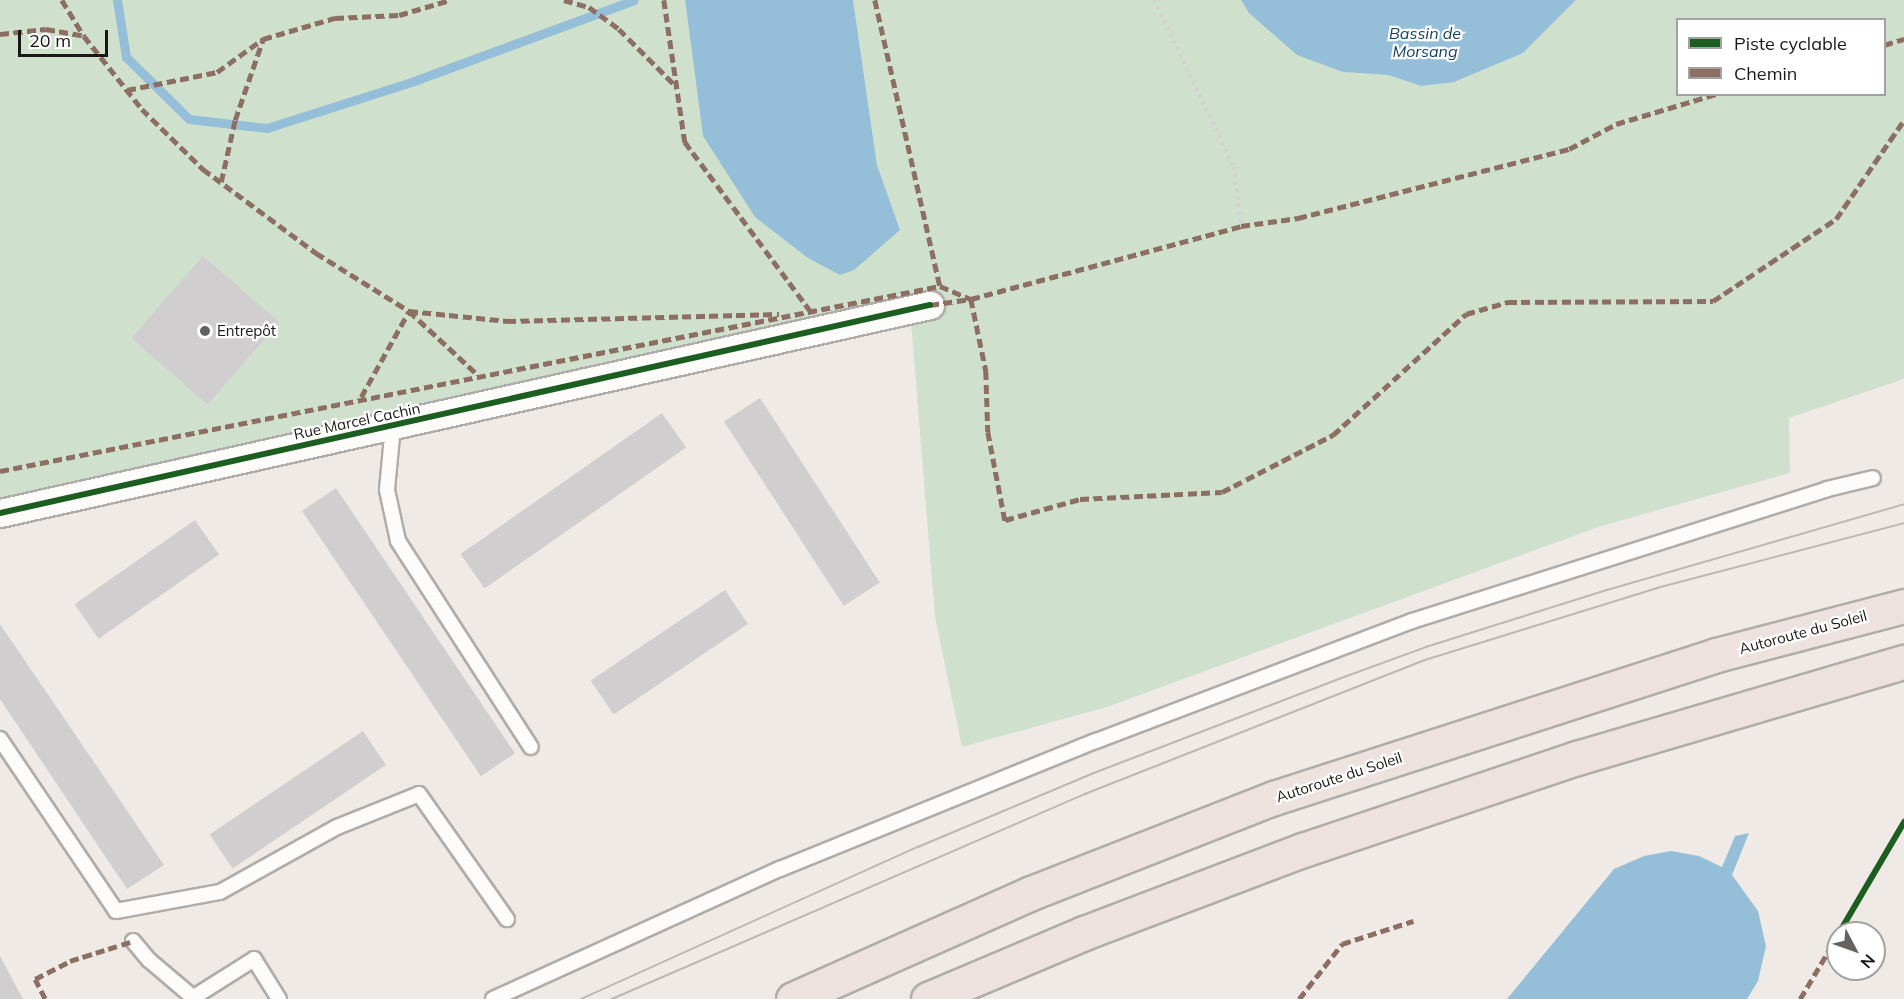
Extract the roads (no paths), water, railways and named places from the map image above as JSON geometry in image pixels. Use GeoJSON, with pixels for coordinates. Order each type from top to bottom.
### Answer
{"type":"FeatureCollection","features":[{"type":"Feature","properties":{"kind":"highway","name":"Autoroute du Soleil"},"geometry":{"type":"LineString","coordinates":[[793,999],[1031,892],[1274,798],[1650,676],[1890,609]]}},
{"type":"Feature","properties":{"kind":"highway"},"geometry":{"type":"LineString","coordinates":[[928,999],[1084,933],[1314,846],[1577,758],[1904,662]]}},
{"type":"Feature","properties":{"kind":"street","name":"Rue Marcel Cachin"},"geometry":{"type":"LineString","coordinates":[[0,513],[930,305]]}},
{"type":"Feature","properties":{"kind":"lane"},"geometry":{"type":"LineString","coordinates":[[393,426],[387,490],[398,541],[531,747]]}},
{"type":"Feature","properties":{"kind":"lane"},"geometry":{"type":"LineString","coordinates":[[494,999],[780,869],[1096,741],[1390,629],[1827,489],[1873,478]]}},
{"type":"Feature","properties":{"kind":"lane"},"geometry":{"type":"LineString","coordinates":[[0,739],[116,911],[220,892],[337,827],[419,794],[507,919]]}},
{"type":"Feature","properties":{"kind":"lane"},"geometry":{"type":"LineString","coordinates":[[133,940],[149,960],[194,998],[254,959],[279,999]]}},
{"type":"Feature","properties":{"kind":"water"},"geometry":{"type":"Polygon","coordinates":[[[685,0],[853,0],[877,165],[900,230],[854,270],[840,275],[808,258],[755,217],[703,136],[685,0]]]}},
{"type":"Feature","properties":{"kind":"water","name":"Bassin de Morsang"},"geometry":{"type":"Polygon","coordinates":[[[1241,0],[1576,0],[1523,53],[1454,82],[1421,86],[1388,75],[1343,72],[1297,55],[1249,13],[1241,0]]]}},
{"type":"Feature","properties":{"kind":"water"},"geometry":{"type":"Polygon","coordinates":[[[1749,833],[1732,875],[1758,911],[1766,946],[1758,981],[1747,999],[1507,999],[1614,869],[1644,856],[1671,851],[1699,856],[1722,867],[1735,836],[1749,833]]]}},
{"type":"Feature","properties":{"kind":"waterway"},"geometry":{"type":"LineString","coordinates":[[117,0],[126,57],[189,119],[267,128],[414,81],[634,0]]}},
{"type":"Feature","properties":{"kind":"tram line"},"geometry":{"type":"LineString","coordinates":[[581,999],[918,847],[1094,773],[1336,680],[1426,647],[1607,590],[1904,504]]}},
{"type":"Feature","properties":{"kind":"tram line"},"geometry":{"type":"LineString","coordinates":[[612,999],[1085,794],[1425,660],[1657,588],[1904,523]]}},
{"type":"Feature","properties":{"kind":"place","name":"Entrepôt"},"geometry":{"type":"Point","coordinates":[205,331]}}]}
